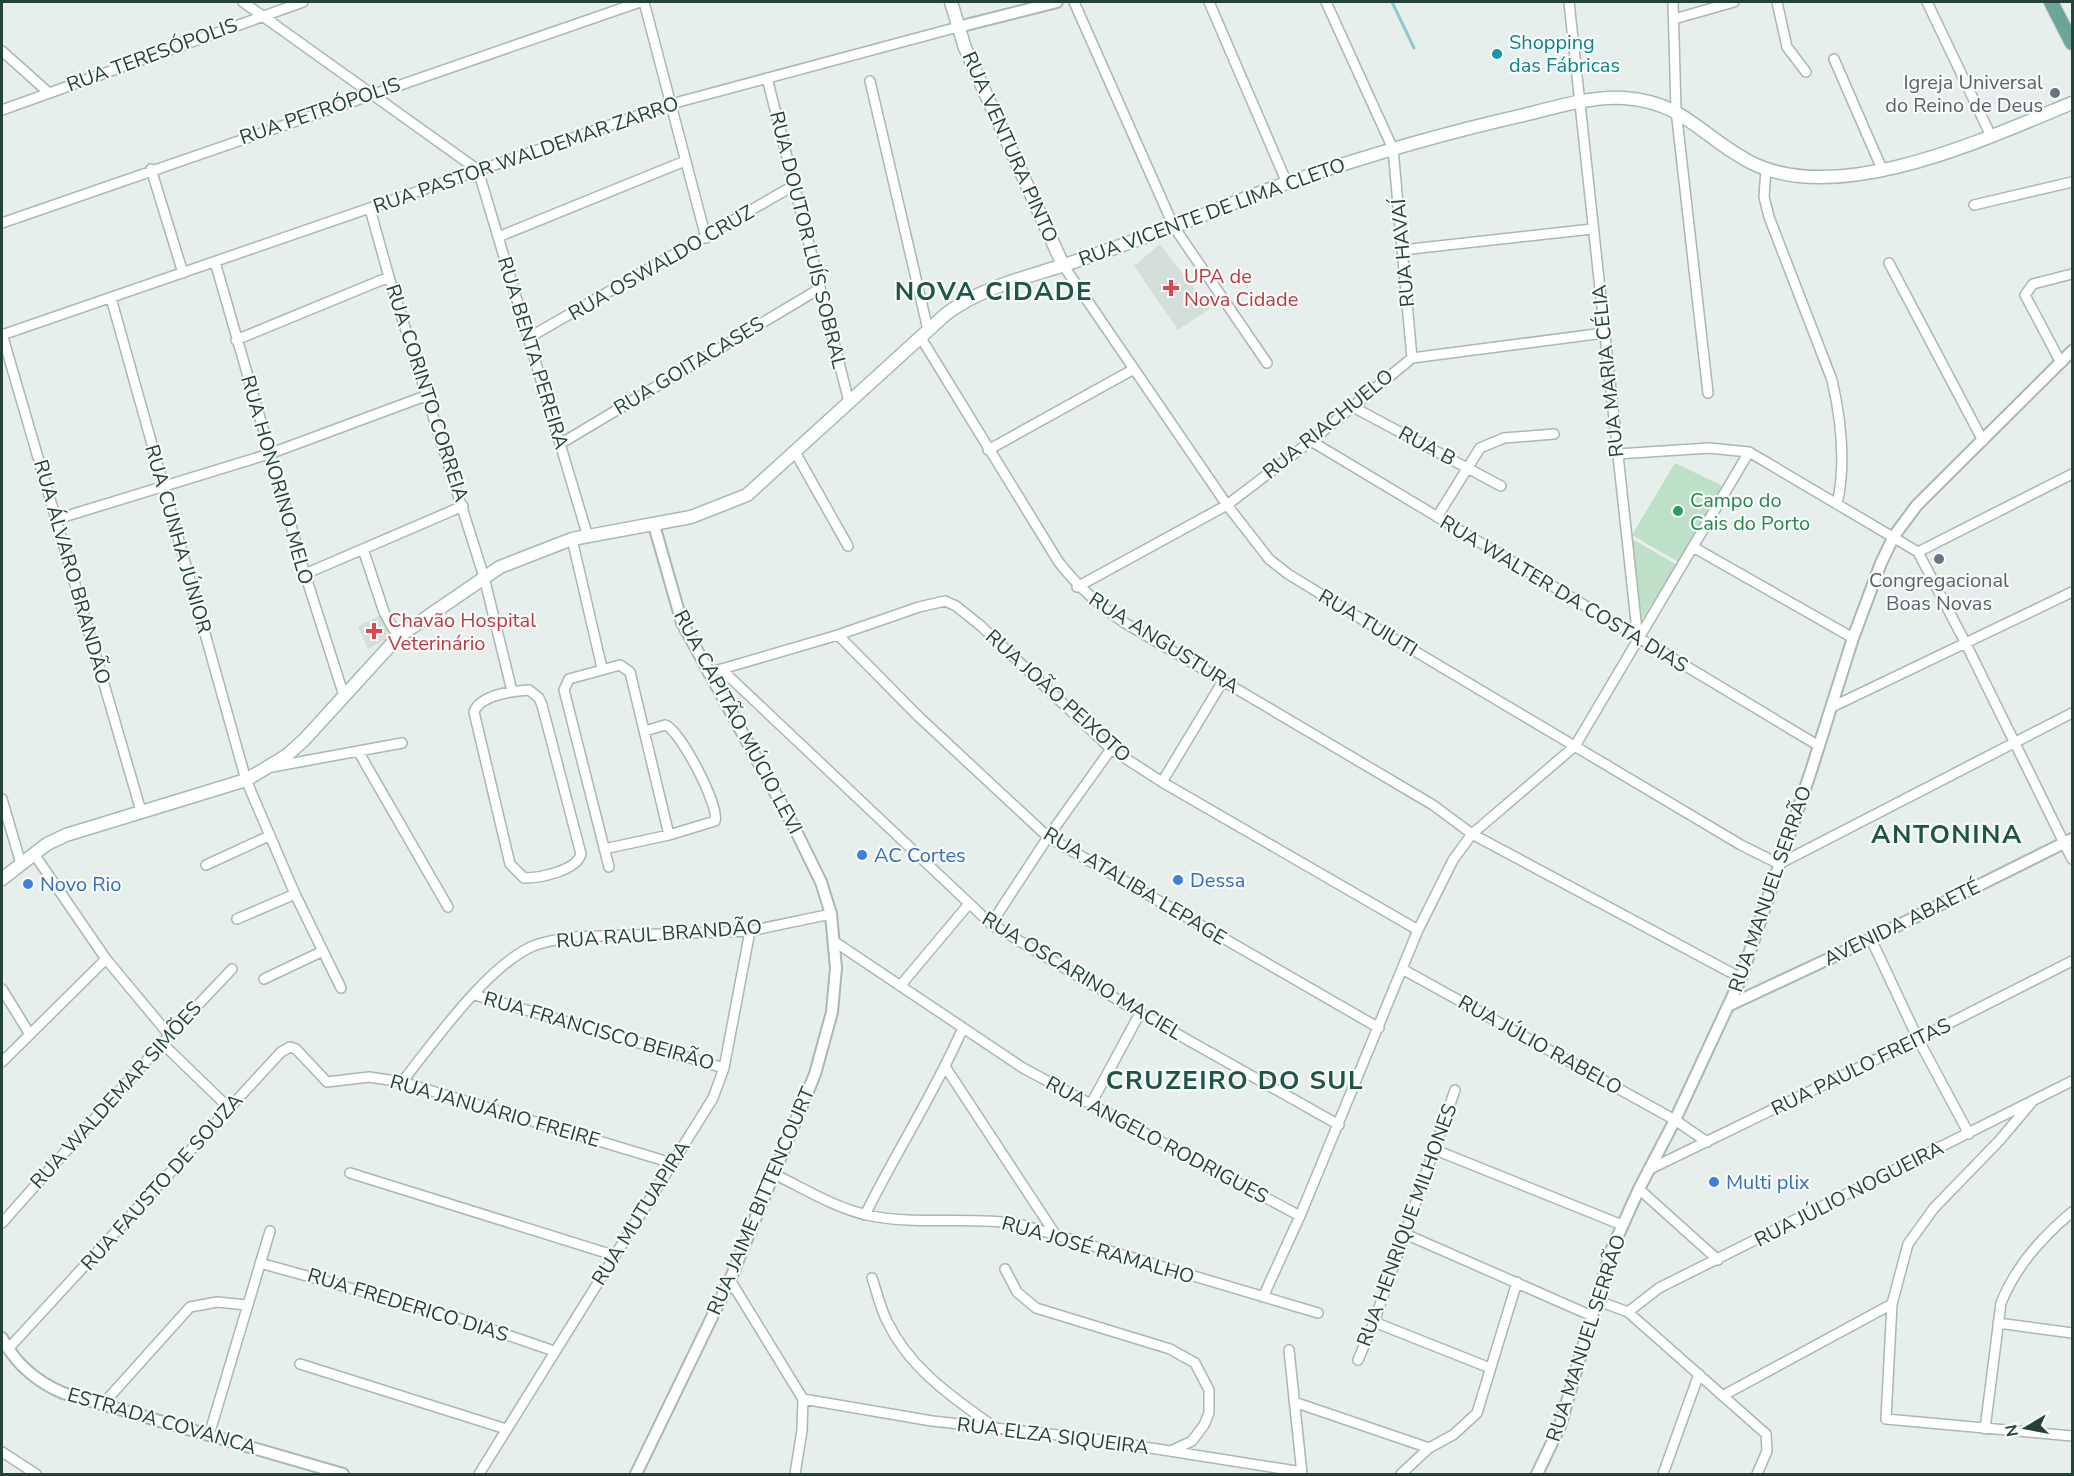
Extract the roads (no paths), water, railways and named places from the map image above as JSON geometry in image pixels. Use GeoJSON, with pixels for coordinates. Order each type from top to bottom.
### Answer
{"type":"FeatureCollection","features":[{"type":"Feature","properties":{"kind":"main road","name":"RUA VENTURA PINTO"},"geometry":{"type":"LineString","coordinates":[[951,2],[958,27],[1006,143],[1064,265]]}},
{"type":"Feature","properties":{"kind":"main road"},"geometry":{"type":"LineString","coordinates":[[2051,2],[2073,43]]}},
{"type":"Feature","properties":{"kind":"main road","name":"RUA VICENTE DE LIMA CLETO"},"geometry":{"type":"LineString","coordinates":[[2,879],[34,854],[66,835],[246,780],[269,767],[304,741],[398,637],[484,577],[524,556],[572,539],[654,525],[719,508],[747,495],[946,314],[977,294],[1174,226],[1287,183],[1393,149],[1578,103],[1623,98],[1659,104],[1676,110],[1724,146],[1766,169],[1807,179],[1882,169],[1935,157],[2073,103]]}},
{"type":"Feature","properties":{"kind":"street"},"geometry":{"type":"LineString","coordinates":[[243,2],[478,170]]}},
{"type":"Feature","properties":{"kind":"street","name":"RUA TERESÓPOLIS"},"geometry":{"type":"LineString","coordinates":[[2,110],[303,2]]}},
{"type":"Feature","properties":{"kind":"street"},"geometry":{"type":"LineString","coordinates":[[642,2],[706,238]]}},
{"type":"Feature","properties":{"kind":"street","name":"RUA PETRÓPOLIS"},"geometry":{"type":"LineString","coordinates":[[2,223],[370,93],[642,2]]}},
{"type":"Feature","properties":{"kind":"street","name":"RUA PASTOR WALDEMAR ZARRO"},"geometry":{"type":"LineString","coordinates":[[2,334],[671,104],[1057,2]]}},
{"type":"Feature","properties":{"kind":"street"},"geometry":{"type":"LineString","coordinates":[[1074,2],[1174,226],[1267,363]]}},
{"type":"Feature","properties":{"kind":"street"},"geometry":{"type":"LineString","coordinates":[[1209,2],[1287,183]]}},
{"type":"Feature","properties":{"kind":"street","name":"RUA HAVAÍ"},"geometry":{"type":"LineString","coordinates":[[1326,2],[1393,149],[1412,358]]}},
{"type":"Feature","properties":{"kind":"street","name":"RUA MARIA CÉLIA"},"geometry":{"type":"LineString","coordinates":[[1569,2],[1578,103],[1638,640]]}},
{"type":"Feature","properties":{"kind":"street"},"geometry":{"type":"LineString","coordinates":[[1672,2],[1676,110],[1708,393]]}},
{"type":"Feature","properties":{"kind":"street"},"geometry":{"type":"LineString","coordinates":[[1674,19],[1734,2]]}},
{"type":"Feature","properties":{"kind":"street"},"geometry":{"type":"LineString","coordinates":[[1777,2],[1787,47],[1806,72]]}},
{"type":"Feature","properties":{"kind":"street"},"geometry":{"type":"LineString","coordinates":[[1927,2],[1991,136]]}},
{"type":"Feature","properties":{"kind":"street"},"geometry":{"type":"LineString","coordinates":[[2,51],[49,93]]}},
{"type":"Feature","properties":{"kind":"street"},"geometry":{"type":"LineString","coordinates":[[1834,59],[1882,169]]}},
{"type":"Feature","properties":{"kind":"street","name":"RUA DOUTOR LUÍS SOBRAL"},"geometry":{"type":"LineString","coordinates":[[767,78],[849,402]]}},
{"type":"Feature","properties":{"kind":"street","name":"RUA ANGUSTURA"},"geometry":{"type":"LineString","coordinates":[[870,81],[925,334],[988,450],[1077,587],[1102,608],[1432,805],[1472,834],[1740,978]]}},
{"type":"Feature","properties":{"kind":"street"},"geometry":{"type":"LineString","coordinates":[[498,237],[685,161]]}},
{"type":"Feature","properties":{"kind":"street"},"geometry":{"type":"LineString","coordinates":[[151,169],[183,273]]}},
{"type":"Feature","properties":{"kind":"street"},"geometry":{"type":"LineString","coordinates":[[1766,169],[1764,197],[1769,217],[1832,380],[1837,401],[1841,475],[1837,504]]}},
{"type":"Feature","properties":{"kind":"street","name":"RUA BENTA PEREIRA"},"geometry":{"type":"LineString","coordinates":[[478,170],[588,537]]}},
{"type":"Feature","properties":{"kind":"street"},"geometry":{"type":"LineString","coordinates":[[1974,205],[2073,182]]}},
{"type":"Feature","properties":{"kind":"street","name":"RUA OSWALDO CRUZ"},"geometry":{"type":"LineString","coordinates":[[528,338],[706,238],[793,186]]}},
{"type":"Feature","properties":{"kind":"street","name":"RUA CORINTO CORREIA"},"geometry":{"type":"LineString","coordinates":[[370,209],[389,277],[484,577],[512,691]]}},
{"type":"Feature","properties":{"kind":"street"},"geometry":{"type":"LineString","coordinates":[[1402,249],[1592,229]]}},
{"type":"Feature","properties":{"kind":"street","name":"RUA HONORINO MELO"},"geometry":{"type":"LineString","coordinates":[[215,262],[269,454],[344,696]]}},
{"type":"Feature","properties":{"kind":"street"},"geometry":{"type":"LineString","coordinates":[[1889,263],[1983,441]]}},
{"type":"Feature","properties":{"kind":"street","name":"RUA TUIUTI"},"geometry":{"type":"LineString","coordinates":[[1064,265],[1257,548],[1288,574],[1741,845],[1779,864]]}},
{"type":"Feature","properties":{"kind":"street"},"geometry":{"type":"LineString","coordinates":[[2061,363],[2025,296],[2033,284],[2073,274]]}},
{"type":"Feature","properties":{"kind":"street"},"geometry":{"type":"LineString","coordinates":[[236,340],[389,277]]}},
{"type":"Feature","properties":{"kind":"street","name":"RUA GOITACASES"},"geometry":{"type":"LineString","coordinates":[[560,444],[819,289]]}},
{"type":"Feature","properties":{"kind":"street","name":"RUA CUNHA JÚNIOR"},"geometry":{"type":"LineString","coordinates":[[111,298],[246,780],[295,894],[341,988]]}},
{"type":"Feature","properties":{"kind":"street","name":"RUA RIACHUELO"},"geometry":{"type":"LineString","coordinates":[[1077,587],[1227,505],[1311,441],[1412,358],[1604,333]]}},
{"type":"Feature","properties":{"kind":"street","name":"RUA ÁLVARO BRANDÃO"},"geometry":{"type":"LineString","coordinates":[[2,334],[141,811]]}},
{"type":"Feature","properties":{"kind":"street","name":"RUA MANUEL SERRÃO"},"geometry":{"type":"LineString","coordinates":[[1537,1474],[1560,1426],[1606,1264],[1622,1225],[1730,1005],[1832,707],[1852,638],[1894,536],[1917,505],[2073,351]]}},
{"type":"Feature","properties":{"kind":"street"},"geometry":{"type":"LineString","coordinates":[[988,450],[1134,369]]}},
{"type":"Feature","properties":{"kind":"street"},"geometry":{"type":"LineString","coordinates":[[57,519],[269,454],[428,395]]}},
{"type":"Feature","properties":{"kind":"street","name":"RUA B"},"geometry":{"type":"LineString","coordinates":[[1353,407],[1501,486]]}},
{"type":"Feature","properties":{"kind":"street"},"geometry":{"type":"LineString","coordinates":[[1437,518],[1480,448],[1493,441],[1554,434]]}},
{"type":"Feature","properties":{"kind":"street","name":"RUA WALTER DA COSTA DIAS"},"geometry":{"type":"LineString","coordinates":[[1311,441],[1638,640],[1819,746]]}},
{"type":"Feature","properties":{"kind":"street"},"geometry":{"type":"LineString","coordinates":[[1617,454],[1709,448],[1749,452],[1918,552],[2068,841],[2073,859]]}},
{"type":"Feature","properties":{"kind":"street"},"geometry":{"type":"LineString","coordinates":[[795,452],[848,546]]}},
{"type":"Feature","properties":{"kind":"street"},"geometry":{"type":"LineString","coordinates":[[1263,1297],[1339,1125],[1404,970],[1418,930],[1453,860],[1472,834],[1575,746],[1749,452]]}},
{"type":"Feature","properties":{"kind":"street"},"geometry":{"type":"LineString","coordinates":[[1918,552],[2073,474]]}},
{"type":"Feature","properties":{"kind":"street"},"geometry":{"type":"LineString","coordinates":[[305,574],[463,506]]}},
{"type":"Feature","properties":{"kind":"street","name":"RUA CAPITÃO MÚCIO LEVI"},"geometry":{"type":"LineString","coordinates":[[654,525],[674,603],[708,673],[794,827],[820,882],[831,914]]}},
{"type":"Feature","properties":{"kind":"street"},"geometry":{"type":"LineString","coordinates":[[572,539],[602,668]]}},
{"type":"Feature","properties":{"kind":"street"},"geometry":{"type":"LineString","coordinates":[[1693,547],[1852,638]]}},
{"type":"Feature","properties":{"kind":"street"},"geometry":{"type":"LineString","coordinates":[[363,549],[384,612],[398,637]]}},
{"type":"Feature","properties":{"kind":"street"},"geometry":{"type":"LineString","coordinates":[[1832,707],[2073,592]]}},
{"type":"Feature","properties":{"kind":"street","name":"RUA JOÃO PEIXOTO"},"geometry":{"type":"LineString","coordinates":[[708,673],[838,635],[934,602],[945,601],[956,606],[1111,749],[1162,782],[1418,930]]}},
{"type":"Feature","properties":{"kind":"street","name":"RUA ATALIBA LEPAGE"},"geometry":{"type":"LineString","coordinates":[[838,635],[918,716],[1048,837],[1379,1028]]}},
{"type":"Feature","properties":{"kind":"street"},"geometry":{"type":"LineString","coordinates":[[609,867],[564,690],[569,679],[620,664],[630,672],[669,835]]}},
{"type":"Feature","properties":{"kind":"street","name":"RUA OSCARINO MACIEL"},"geometry":{"type":"LineString","coordinates":[[721,669],[968,905],[991,924],[1140,1013],[1339,1125]]}},
{"type":"Feature","properties":{"kind":"street"},"geometry":{"type":"LineString","coordinates":[[1162,782],[1223,681]]}},
{"type":"Feature","properties":{"kind":"street"},"geometry":{"type":"LineString","coordinates":[[529,690],[539,698],[581,854],[579,860],[568,867],[529,878],[519,876],[510,864],[474,712],[480,704],[512,691],[529,690]]}},
{"type":"Feature","properties":{"kind":"street"},"geometry":{"type":"LineString","coordinates":[[1779,864],[2073,713]]}},
{"type":"Feature","properties":{"kind":"street"},"geometry":{"type":"LineString","coordinates":[[604,849],[669,835],[715,821],[716,812],[704,783],[672,728],[665,725],[645,731]]}},
{"type":"Feature","properties":{"kind":"street"},"geometry":{"type":"LineString","coordinates":[[269,767],[402,743]]}},
{"type":"Feature","properties":{"kind":"street"},"geometry":{"type":"LineString","coordinates":[[991,924],[1048,837],[1111,749]]}},
{"type":"Feature","properties":{"kind":"street"},"geometry":{"type":"LineString","coordinates":[[358,751],[448,907]]}},
{"type":"Feature","properties":{"kind":"street"},"geometry":{"type":"LineString","coordinates":[[2,799],[21,864]]}},
{"type":"Feature","properties":{"kind":"street"},"geometry":{"type":"LineString","coordinates":[[206,865],[269,836]]}},
{"type":"Feature","properties":{"kind":"street","name":"AVENIDA ABAETÉ"},"geometry":{"type":"LineString","coordinates":[[1730,1005],[1871,939],[2068,841]]}},
{"type":"Feature","properties":{"kind":"street"},"geometry":{"type":"LineString","coordinates":[[34,854],[106,959],[170,1036]]}},
{"type":"Feature","properties":{"kind":"street"},"geometry":{"type":"LineString","coordinates":[[237,919],[295,894]]}},
{"type":"Feature","properties":{"kind":"street"},"geometry":{"type":"LineString","coordinates":[[900,986],[968,905]]}},
{"type":"Feature","properties":{"kind":"street","name":"RUA RAUL BRANDÃO"},"geometry":{"type":"LineString","coordinates":[[402,1083],[475,995],[513,958],[551,940],[573,937],[750,931],[831,914]]}},
{"type":"Feature","properties":{"kind":"street","name":"RUA JAIME BITTENCOURT"},"geometry":{"type":"LineString","coordinates":[[636,1474],[729,1280],[826,1042],[836,993],[835,942],[831,914]]}},
{"type":"Feature","properties":{"kind":"street","name":"RUA MUTUAPIRA"},"geometry":{"type":"LineString","coordinates":[[479,1474],[613,1254],[713,1098],[724,1068],[750,931]]}},
{"type":"Feature","properties":{"kind":"street"},"geometry":{"type":"LineString","coordinates":[[1871,939],[1918,1039],[1969,1134]]}},
{"type":"Feature","properties":{"kind":"street","name":"RUA ANGELO RODRIGUES"},"geometry":{"type":"LineString","coordinates":[[835,942],[962,1030],[1023,1068],[1300,1216]]}},
{"type":"Feature","properties":{"kind":"street"},"geometry":{"type":"LineString","coordinates":[[264,979],[323,951]]}},
{"type":"Feature","properties":{"kind":"street"},"geometry":{"type":"LineString","coordinates":[[2,1062],[106,959]]}},
{"type":"Feature","properties":{"kind":"street","name":"RUA PAULO FREITAS"},"geometry":{"type":"LineString","coordinates":[[1648,1170],[2073,961]]}},
{"type":"Feature","properties":{"kind":"street","name":"RUA WALDEMAR SIMÕES"},"geometry":{"type":"LineString","coordinates":[[2,1223],[162,1043],[232,969]]}},
{"type":"Feature","properties":{"kind":"street","name":"RUA JÚLIO RABELO"},"geometry":{"type":"LineString","coordinates":[[1404,970],[1675,1120],[1707,1142]]}},
{"type":"Feature","properties":{"kind":"street"},"geometry":{"type":"LineString","coordinates":[[2,989],[29,1033]]}},
{"type":"Feature","properties":{"kind":"street","name":"RUA FRANCISCO BEIRÃO"},"geometry":{"type":"LineString","coordinates":[[475,995],[724,1068]]}},
{"type":"Feature","properties":{"kind":"street"},"geometry":{"type":"LineString","coordinates":[[1091,1104],[1140,1013]]}},
{"type":"Feature","properties":{"kind":"street"},"geometry":{"type":"LineString","coordinates":[[865,1215],[889,1166],[946,1068],[962,1030]]}},
{"type":"Feature","properties":{"kind":"street"},"geometry":{"type":"LineString","coordinates":[[162,1043],[229,1108]]}},
{"type":"Feature","properties":{"kind":"street","name":"RUA FAUSTO DE SOUZA"},"geometry":{"type":"LineString","coordinates":[[8,1349],[286,1048],[296,1049],[319,1075]]}},
{"type":"Feature","properties":{"kind":"street"},"geometry":{"type":"LineString","coordinates":[[946,1068],[1057,1236]]}},
{"type":"Feature","properties":{"kind":"street","name":"RUA JANUÁRIO FREIRE"},"geometry":{"type":"LineString","coordinates":[[319,1075],[327,1082],[369,1077],[402,1083],[672,1163]]}},
{"type":"Feature","properties":{"kind":"street","name":"RUA JÚLIO NOGUEIRA"},"geometry":{"type":"LineString","coordinates":[[1628,1311],[1659,1288],[2073,1080]]}},
{"type":"Feature","properties":{"kind":"street","name":"RUA HENRIQUE MILHONES"},"geometry":{"type":"LineString","coordinates":[[1358,1360],[1374,1322],[1403,1233],[1455,1089]]}},
{"type":"Feature","properties":{"kind":"street"},"geometry":{"type":"LineString","coordinates":[[2032,1102],[1999,1141],[1934,1208],[1918,1229],[1903,1258],[1892,1304],[1886,1419],[1985,1430],[2073,1436]]}},
{"type":"Feature","properties":{"kind":"street"},"geometry":{"type":"LineString","coordinates":[[1433,1149],[1622,1225]]}},
{"type":"Feature","properties":{"kind":"street"},"geometry":{"type":"LineString","coordinates":[[350,1173],[613,1254]]}},
{"type":"Feature","properties":{"kind":"street","name":"RUA JOSÉ RAMALHO"},"geometry":{"type":"LineString","coordinates":[[774,1174],[865,1215],[899,1219],[994,1220],[1019,1224],[1318,1313]]}},
{"type":"Feature","properties":{"kind":"street"},"geometry":{"type":"LineString","coordinates":[[1639,1189],[1718,1260]]}},
{"type":"Feature","properties":{"kind":"street"},"geometry":{"type":"LineString","coordinates":[[1985,1430],[1998,1323],[2004,1295],[2021,1266],[2073,1212]]}},
{"type":"Feature","properties":{"kind":"street"},"geometry":{"type":"LineString","coordinates":[[209,1435],[270,1231]]}},
{"type":"Feature","properties":{"kind":"street"},"geometry":{"type":"LineString","coordinates":[[1403,1233],[1592,1316]]}},
{"type":"Feature","properties":{"kind":"street","name":"RUA FREDERICO DIAS"},"geometry":{"type":"LineString","coordinates":[[260,1263],[458,1318],[554,1351]]}},
{"type":"Feature","properties":{"kind":"street"},"geometry":{"type":"LineString","coordinates":[[1005,1269],[1017,1292],[1036,1308],[1051,1315],[1170,1348],[1195,1363],[1209,1390],[1209,1413],[1204,1425],[1192,1441],[1171,1451]]}},
{"type":"Feature","properties":{"kind":"street"},"geometry":{"type":"LineString","coordinates":[[872,1278],[886,1320],[918,1368],[996,1428]]}},
{"type":"Feature","properties":{"kind":"street"},"geometry":{"type":"LineString","coordinates":[[729,1280],[803,1400],[802,1430],[795,1474]]}},
{"type":"Feature","properties":{"kind":"street"},"geometry":{"type":"LineString","coordinates":[[1401,1474],[1429,1448],[1454,1435],[1477,1413],[1517,1282]]}},
{"type":"Feature","properties":{"kind":"street"},"geometry":{"type":"LineString","coordinates":[[1596,1300],[1628,1311],[1766,1434],[1767,1451],[1757,1474]]}},
{"type":"Feature","properties":{"kind":"street"},"geometry":{"type":"LineString","coordinates":[[103,1404],[190,1307],[217,1302],[246,1305]]}},
{"type":"Feature","properties":{"kind":"street"},"geometry":{"type":"LineString","coordinates":[[1724,1395],[1892,1304]]}},
{"type":"Feature","properties":{"kind":"street"},"geometry":{"type":"LineString","coordinates":[[1374,1322],[1490,1368]]}},
{"type":"Feature","properties":{"kind":"street"},"geometry":{"type":"LineString","coordinates":[[1998,1323],[2073,1333]]}},
{"type":"Feature","properties":{"kind":"street","name":"ESTRADA COVANCA"},"geometry":{"type":"LineString","coordinates":[[2,1338],[8,1349],[33,1377],[51,1388],[343,1474]]}},
{"type":"Feature","properties":{"kind":"street"},"geometry":{"type":"LineString","coordinates":[[1289,1350],[1302,1473]]}},
{"type":"Feature","properties":{"kind":"street"},"geometry":{"type":"LineString","coordinates":[[300,1364],[506,1429]]}},
{"type":"Feature","properties":{"kind":"street"},"geometry":{"type":"LineString","coordinates":[[1663,1474],[1699,1374]]}},
{"type":"Feature","properties":{"kind":"street","name":"RUA ELZA SIQUEIRA"},"geometry":{"type":"LineString","coordinates":[[803,1400],[932,1421],[1094,1439],[1302,1473]]}},
{"type":"Feature","properties":{"kind":"street"},"geometry":{"type":"LineString","coordinates":[[1294,1402],[1429,1448]]}},
{"type":"Feature","properties":{"kind":"street"},"geometry":{"type":"LineString","coordinates":[[2,1452],[36,1474]]}},
{"type":"Feature","properties":{"kind":"waterway"},"geometry":{"type":"LineString","coordinates":[[1392,2],[1414,48]]}},
{"type":"Feature","properties":{"kind":"place","name":"Shopping das Fábricas"},"geometry":{"type":"Point","coordinates":[1497,54]}},
{"type":"Feature","properties":{"kind":"place","name":"Igreja Universal do Reino de Deus"},"geometry":{"type":"Point","coordinates":[2055,93]}},
{"type":"Feature","properties":{"kind":"place","name":"UPA de Nova Cidade"},"geometry":{"type":"Point","coordinates":[1171,288]}},
{"type":"Feature","properties":{"kind":"place","name":"Campo do Cais do Porto"},"geometry":{"type":"Point","coordinates":[1678,511]}},
{"type":"Feature","properties":{"kind":"place","name":"Congregacional Boas Novas"},"geometry":{"type":"Point","coordinates":[1939,559]}},
{"type":"Feature","properties":{"kind":"place","name":"Chavão Hospital Veterinário"},"geometry":{"type":"Point","coordinates":[374,631]}},
{"type":"Feature","properties":{"kind":"place","name":"AC Cortes"},"geometry":{"type":"Point","coordinates":[862,855]}},
{"type":"Feature","properties":{"kind":"place","name":"Dessa"},"geometry":{"type":"Point","coordinates":[1178,880]}},
{"type":"Feature","properties":{"kind":"place","name":"Novo Rio"},"geometry":{"type":"Point","coordinates":[28,884]}},
{"type":"Feature","properties":{"kind":"place","name":"Multi plix"},"geometry":{"type":"Point","coordinates":[1714,1182]}},
{"type":"Feature","properties":{"kind":"district","name":"NOVA CIDADE"},"geometry":{"type":"Point","coordinates":[994,291]}},
{"type":"Feature","properties":{"kind":"district","name":"ANTONINA"},"geometry":{"type":"Point","coordinates":[1947,834]}},
{"type":"Feature","properties":{"kind":"district","name":"CRUZEIRO DO SUL"},"geometry":{"type":"Point","coordinates":[1235,1080]}}]}
